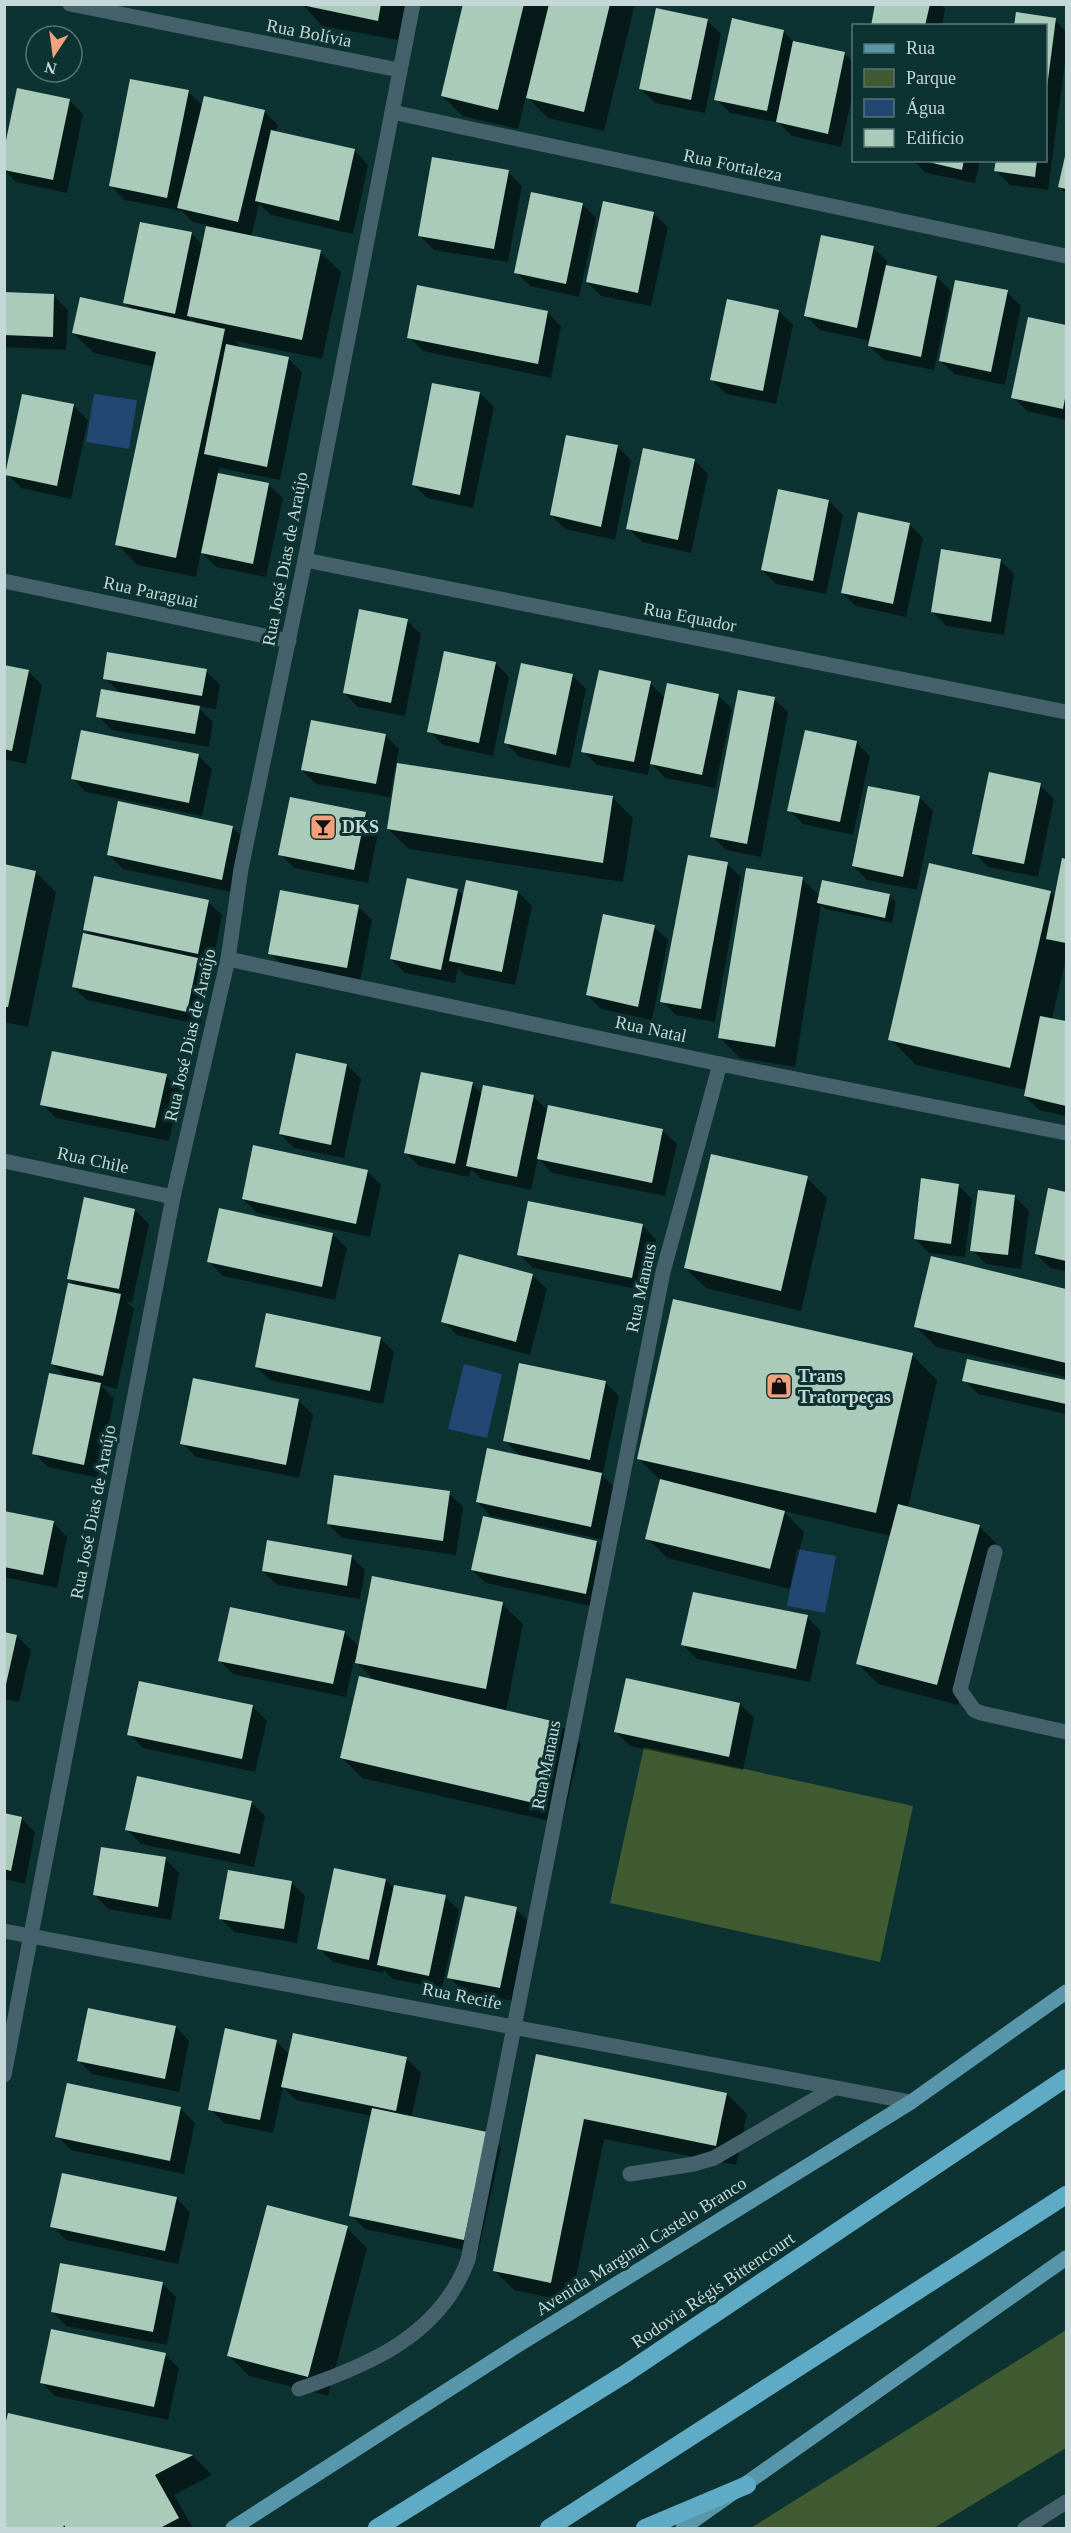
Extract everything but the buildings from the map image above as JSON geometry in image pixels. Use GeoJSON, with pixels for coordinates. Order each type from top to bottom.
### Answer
{"type":"FeatureCollection","features":[{"type":"Feature","properties":{"kind":"highway","name":"Rodovia Régis Bittencourt"},"geometry":{"type":"LineString","coordinates":[[377,2529],[625,2374],[1066,2078]]}},
{"type":"Feature","properties":{"kind":"highway"},"geometry":{"type":"LineString","coordinates":[[549,2529],[1066,2195]]}},
{"type":"Feature","properties":{"kind":"highway"},"geometry":{"type":"LineString","coordinates":[[645,2529],[747,2485]]}},
{"type":"Feature","properties":{"kind":"main road","name":"Avenida Marginal Castelo Branco"},"geometry":{"type":"LineString","coordinates":[[233,2529],[518,2345],[911,2102],[1066,1992]]}},
{"type":"Feature","properties":{"kind":"main road"},"geometry":{"type":"LineString","coordinates":[[682,2529],[1066,2258]]}},
{"type":"Feature","properties":{"kind":"main road"},"geometry":{"type":"LineString","coordinates":[[1048,2270],[1066,2267]]}},
{"type":"Feature","properties":{"kind":"street","name":"Rua Bolívia"},"geometry":{"type":"LineString","coordinates":[[70,4],[399,70]]}},
{"type":"Feature","properties":{"kind":"street","name":"Rua José Dias de Araújo"},"geometry":{"type":"LineString","coordinates":[[4,2074],[173,1197],[228,959],[242,869],[289,641],[413,4]]}},
{"type":"Feature","properties":{"kind":"street","name":"Rua Fortaleza"},"geometry":{"type":"LineString","coordinates":[[392,112],[1066,256]]}},
{"type":"Feature","properties":{"kind":"street","name":"Rua Equador"},"geometry":{"type":"LineString","coordinates":[[305,560],[1066,712]]}},
{"type":"Feature","properties":{"kind":"street","name":"Rua Paraguai"},"geometry":{"type":"LineString","coordinates":[[4,580],[289,641]]}},
{"type":"Feature","properties":{"kind":"street","name":"Rua Natal"},"geometry":{"type":"LineString","coordinates":[[228,959],[720,1064],[1066,1133]]}},
{"type":"Feature","properties":{"kind":"street","name":"Rua Manaus"},"geometry":{"type":"LineString","coordinates":[[299,2390],[356,2370],[400,2345],[445,2304],[459,2283],[468,2260],[663,1272],[720,1064]]}},
{"type":"Feature","properties":{"kind":"street","name":"Rua Chile"},"geometry":{"type":"LineString","coordinates":[[4,1161],[173,1197]]}},
{"type":"Feature","properties":{"kind":"street"},"geometry":{"type":"LineString","coordinates":[[995,1552],[960,1690],[974,1710],[981,1713],[1066,1732]]}},
{"type":"Feature","properties":{"kind":"street","name":"Rua Recife"},"geometry":{"type":"LineString","coordinates":[[4,1931],[911,2102]]}},
{"type":"Feature","properties":{"kind":"street"},"geometry":{"type":"LineString","coordinates":[[630,2174],[714,2158],[834,2088]]}},
{"type":"Feature","properties":{"kind":"street"},"geometry":{"type":"LineString","coordinates":[[1025,2529],[1066,2502]]}},
{"type":"Feature","properties":{"kind":"green space"},"geometry":{"type":"Polygon","coordinates":[[[644,1747],[913,1806],[880,1962],[610,1903],[644,1747]]]}},
{"type":"Feature","properties":{"kind":"green space"},"geometry":{"type":"Polygon","coordinates":[[[1066,2330],[1066,2448],[934,2528],[751,2528],[1066,2330]]]}},
{"type":"Feature","properties":{"kind":"water"},"geometry":{"type":"Polygon","coordinates":[[[94,394],[137,400],[129,449],[86,442],[94,394]]]}},
{"type":"Feature","properties":{"kind":"water"},"geometry":{"type":"Polygon","coordinates":[[[464,1364],[502,1374],[487,1438],[448,1429],[464,1364]]]}},
{"type":"Feature","properties":{"kind":"water"},"geometry":{"type":"Polygon","coordinates":[[[797,1549],[836,1556],[825,1613],[787,1606],[797,1549]]]}},
{"type":"Feature","properties":{"kind":"place","name":"DKS"},"geometry":{"type":"Point","coordinates":[323,827]}},
{"type":"Feature","properties":{"kind":"place","name":"Trans Tratorpeças"},"geometry":{"type":"Point","coordinates":[779,1386]}}]}
